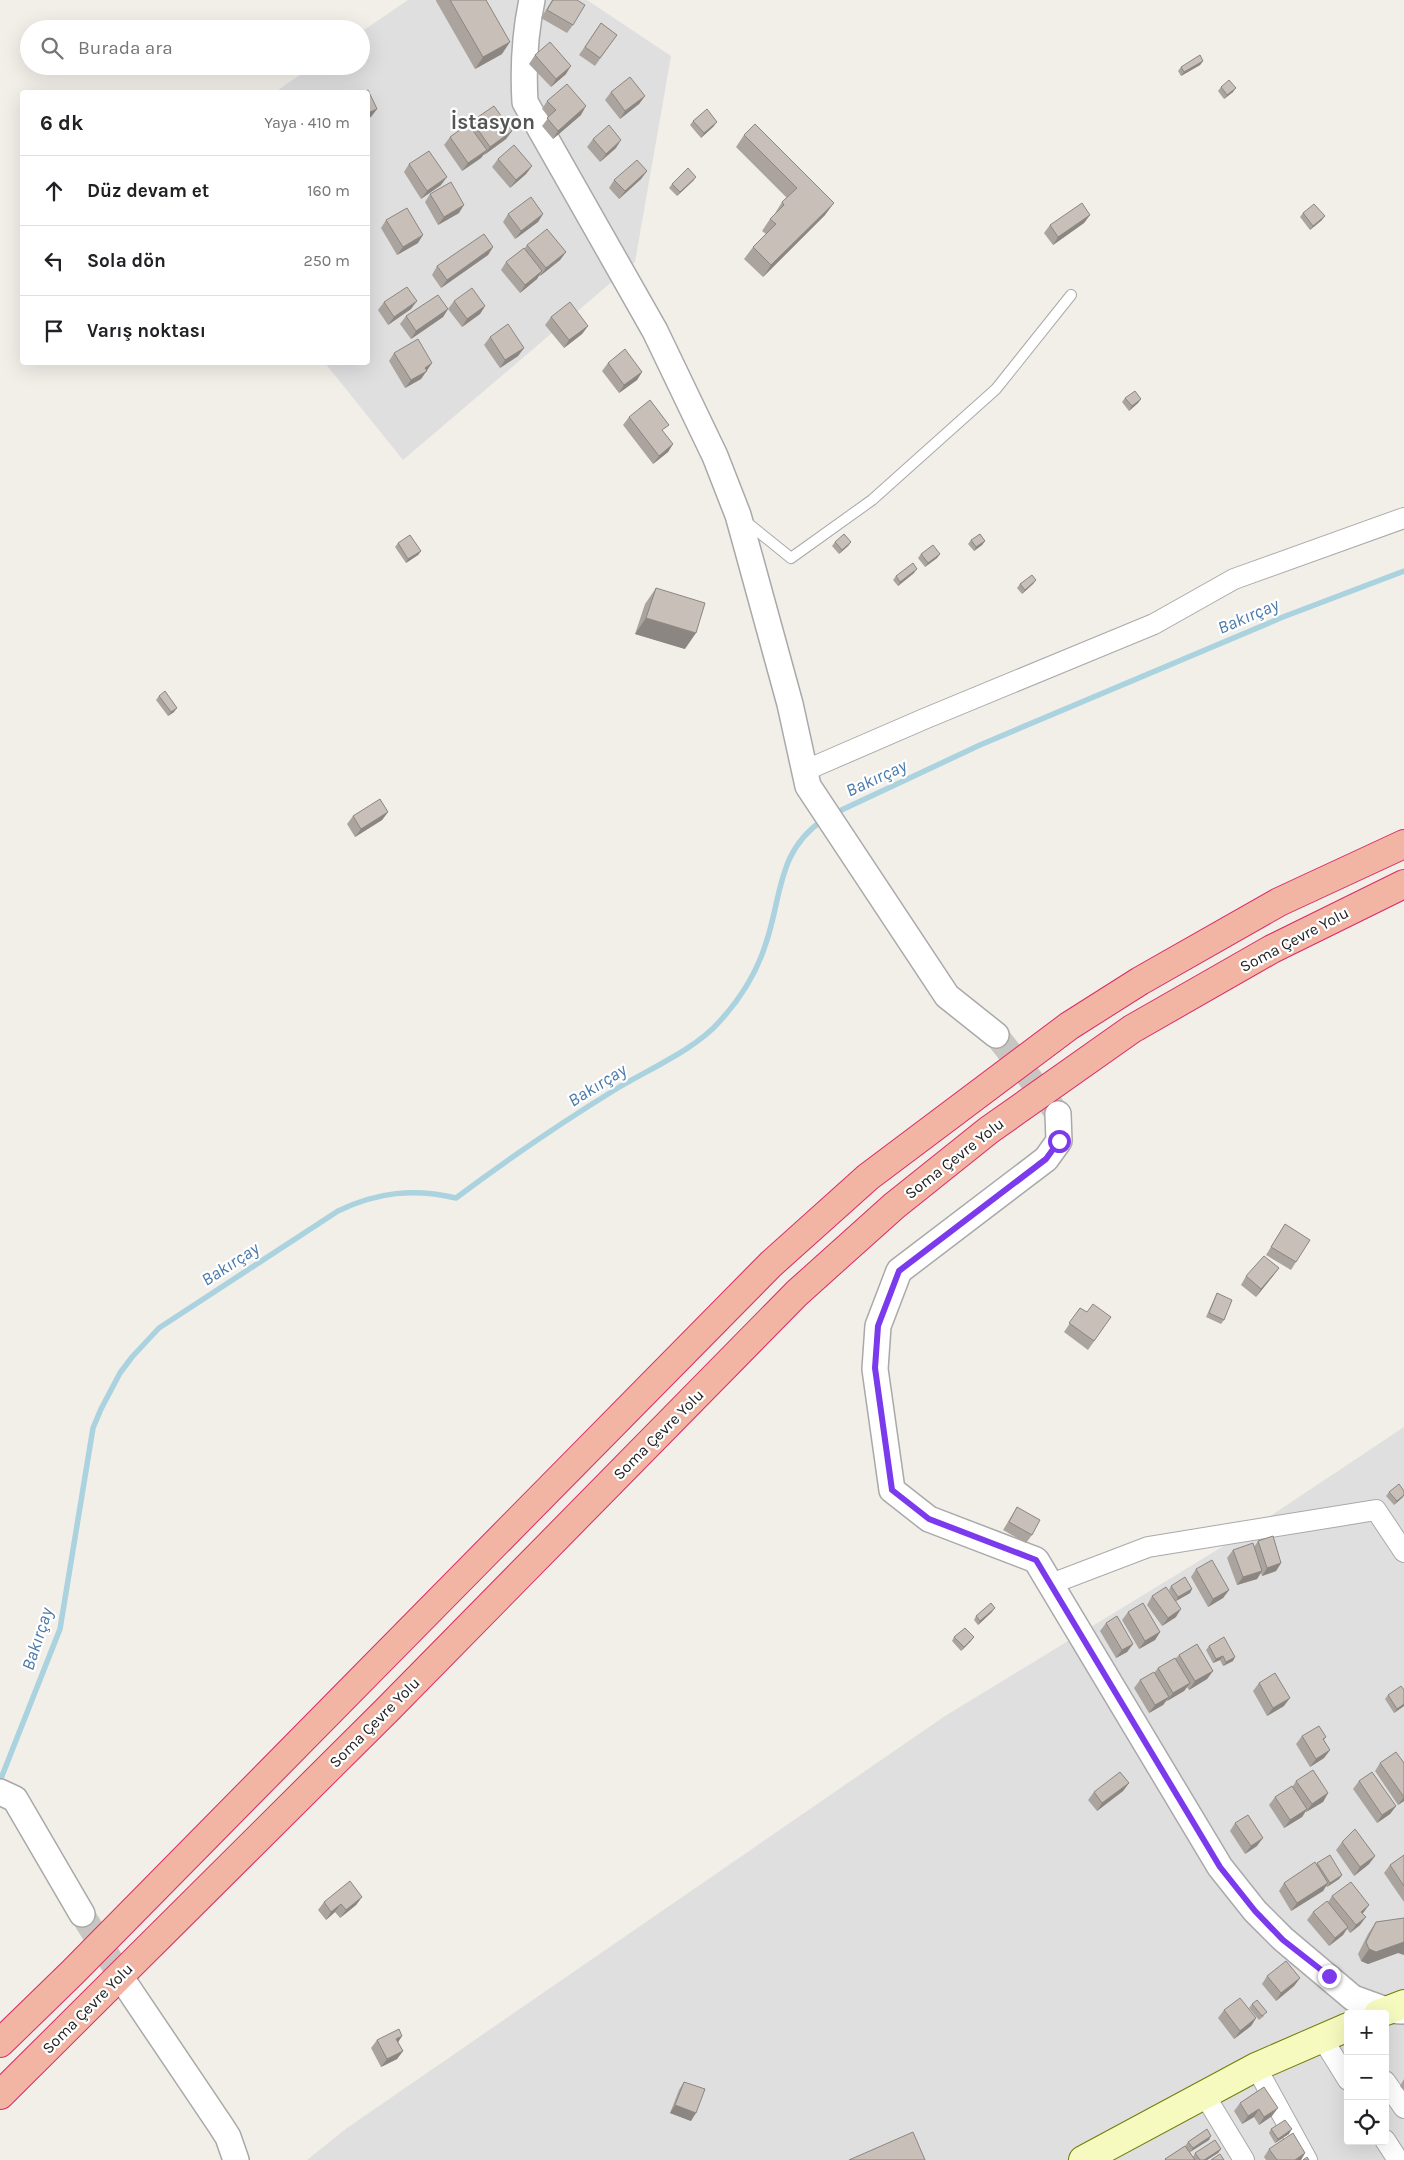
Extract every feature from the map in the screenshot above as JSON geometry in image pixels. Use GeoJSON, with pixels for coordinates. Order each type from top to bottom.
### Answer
{"type":"FeatureCollection","features":[{"type":"Feature","properties":{"kind":"highway"},"geometry":{"type":"LineString","coordinates":[[0,2043],[88,1958],[771,1264],[868,1177],[1069,1026],[1140,981],[1279,902],[1404,844]]}},
{"type":"Feature","properties":{"kind":"highway","name":"Soma Çevre Yolu"},"geometry":{"type":"LineString","coordinates":[[0,2094],[388,1709],[797,1293],[894,1206],[989,1130],[1132,1029],[1272,949],[1404,884]]}},
{"type":"Feature","properties":{"kind":"main road"},"geometry":{"type":"LineString","coordinates":[[1101,2156],[1204,2094],[1256,2067],[1344,2029]]}},
{"type":"Feature","properties":{"kind":"street"},"geometry":{"type":"LineString","coordinates":[[532,0],[528,17],[523,75],[524,102],[655,331],[715,456],[738,515],[790,704],[806,779],[947,996],[996,1035]]}},
{"type":"Feature","properties":{"kind":"street"},"geometry":{"type":"LineString","coordinates":[[806,779],[924,719],[1154,624],[1234,579],[1404,518]]}},
{"type":"Feature","properties":{"kind":"street"},"geometry":{"type":"LineString","coordinates":[[1058,1114],[1059,1141],[1046,1159],[899,1271],[878,1326],[875,1368],[892,1490],[929,1519],[1036,1560],[1220,1867],[1255,1911],[1283,1940],[1329,1976],[1353,1998],[1393,2010]]}},
{"type":"Feature","properties":{"kind":"street"},"geometry":{"type":"LineString","coordinates":[[1051,1584],[1148,1547],[1376,1510],[1404,1552]]}},
{"type":"Feature","properties":{"kind":"street"},"geometry":{"type":"LineString","coordinates":[[7,1795],[82,1914]]}},
{"type":"Feature","properties":{"kind":"street"},"geometry":{"type":"LineString","coordinates":[[126,1985],[221,2126],[236,2160]]}},
{"type":"Feature","properties":{"kind":"street"},"geometry":{"type":"LineString","coordinates":[[1322,2038],[1344,2074]]}},
{"type":"Feature","properties":{"kind":"street"},"geometry":{"type":"LineString","coordinates":[[1256,2067],[1307,2160]]}},
{"type":"Feature","properties":{"kind":"street"},"geometry":{"type":"LineString","coordinates":[[1389,2087],[1404,2108]]}},
{"type":"Feature","properties":{"kind":"street"},"geometry":{"type":"LineString","coordinates":[[1204,2094],[1244,2160]]}},
{"type":"Feature","properties":{"kind":"street"},"geometry":{"type":"LineString","coordinates":[[1388,2145],[1398,2160]]}},
{"type":"Feature","properties":{"kind":"lane"},"geometry":{"type":"LineString","coordinates":[[738,515],[791,558],[872,500],[996,389],[1071,295]]}},
{"type":"Feature","properties":{"kind":"shaded area"},"geometry":{"type":"Polygon","coordinates":[[[408,0],[587,0],[671,56],[635,262],[403,460],[327,365],[370,365],[370,90],[278,90],[300,75],[370,75],[370,26],[408,0]]]}},
{"type":"Feature","properties":{"kind":"shaded area"},"geometry":{"type":"Polygon","coordinates":[[[1404,1427],[1404,2160],[307,2160],[347,2128],[945,1716],[1248,1531],[1404,1427]]]}},
{"type":"Feature","properties":{"kind":"building"},"geometry":{"type":"Polygon","coordinates":[[[450,0],[486,0],[510,42],[483,57],[450,0]]]}},
{"type":"Feature","properties":{"kind":"building"},"geometry":{"type":"Polygon","coordinates":[[[553,0],[577,0],[585,5],[573,25],[547,10],[553,0]]]}},
{"type":"Feature","properties":{"kind":"building"},"geometry":{"type":"Polygon","coordinates":[[[601,23],[617,35],[600,58],[585,47],[601,23]]]}},
{"type":"Feature","properties":{"kind":"building"},"geometry":{"type":"Polygon","coordinates":[[[550,42],[571,66],[556,79],[535,55],[550,42]]]}},
{"type":"Feature","properties":{"kind":"building"},"geometry":{"type":"Polygon","coordinates":[[[1200,55],[1203,61],[1184,72],[1181,67],[1200,55]]]}},
{"type":"Feature","properties":{"kind":"building"},"geometry":{"type":"Polygon","coordinates":[[[630,77],[645,96],[625,111],[611,92],[630,77]]]}},
{"type":"Feature","properties":{"kind":"building"},"geometry":{"type":"Polygon","coordinates":[[[1229,80],[1236,88],[1227,95],[1221,87],[1229,80]]]}},
{"type":"Feature","properties":{"kind":"building"},"geometry":{"type":"Polygon","coordinates":[[[567,84],[586,106],[558,131],[547,118],[556,110],[547,101],[567,84]]]}},
{"type":"Feature","properties":{"kind":"building"},"geometry":{"type":"Polygon","coordinates":[[[370,94],[377,109],[370,112],[370,94]]]}},
{"type":"Feature","properties":{"kind":"building"},"geometry":{"type":"Polygon","coordinates":[[[494,106],[512,131],[490,147],[472,121],[494,106]]]}},
{"type":"Feature","properties":{"kind":"building"},"geometry":{"type":"Polygon","coordinates":[[[707,109],[717,122],[704,133],[693,121],[707,109]]]}},
{"type":"Feature","properties":{"kind":"building"},"geometry":{"type":"Polygon","coordinates":[[[468,124],[487,150],[468,163],[450,137],[468,124]]]}},
{"type":"Feature","properties":{"kind":"building"},"geometry":{"type":"Polygon","coordinates":[[[755,124],[834,203],[771,265],[753,247],[776,224],[770,219],[784,205],[782,202],[797,188],[744,135],[755,124]]]}},
{"type":"Feature","properties":{"kind":"building"},"geometry":{"type":"Polygon","coordinates":[[[609,125],[621,140],[606,154],[593,139],[609,125]]]}},
{"type":"Feature","properties":{"kind":"building"},"geometry":{"type":"Polygon","coordinates":[[[514,145],[532,166],[516,180],[498,159],[514,145]]]}},
{"type":"Feature","properties":{"kind":"building"},"geometry":{"type":"Polygon","coordinates":[[[429,151],[447,177],[427,191],[409,164],[429,151]]]}},
{"type":"Feature","properties":{"kind":"building"},"geometry":{"type":"Polygon","coordinates":[[[637,160],[647,171],[625,191],[614,180],[637,160]]]}},
{"type":"Feature","properties":{"kind":"building"},"geometry":{"type":"Polygon","coordinates":[[[688,168],[696,177],[680,192],[672,184],[688,168]]]}},
{"type":"Feature","properties":{"kind":"building"},"geometry":{"type":"Polygon","coordinates":[[[451,182],[464,205],[444,217],[430,194],[451,182]]]}},
{"type":"Feature","properties":{"kind":"building"},"geometry":{"type":"Polygon","coordinates":[[[531,197],[543,214],[521,231],[508,214],[531,197]]]}},
{"type":"Feature","properties":{"kind":"building"},"geometry":{"type":"Polygon","coordinates":[[[1082,203],[1090,215],[1058,237],[1050,225],[1082,203]]]}},
{"type":"Feature","properties":{"kind":"building"},"geometry":{"type":"Polygon","coordinates":[[[1314,204],[1325,216],[1313,226],[1303,213],[1314,204]]]}},
{"type":"Feature","properties":{"kind":"building"},"geometry":{"type":"Polygon","coordinates":[[[407,208],[423,235],[403,247],[386,220],[407,208]]]}},
{"type":"Feature","properties":{"kind":"building"},"geometry":{"type":"Polygon","coordinates":[[[547,229],[566,252],[546,268],[527,245],[547,229]]]}},
{"type":"Feature","properties":{"kind":"building"},"geometry":{"type":"Polygon","coordinates":[[[484,234],[493,247],[447,280],[437,266],[484,234]]]}},
{"type":"Feature","properties":{"kind":"building"},"geometry":{"type":"Polygon","coordinates":[[[524,248],[542,271],[525,285],[506,262],[524,248]]]}},
{"type":"Feature","properties":{"kind":"building"},"geometry":{"type":"Polygon","coordinates":[[[407,287],[417,301],[394,317],[384,302],[407,287]]]}},
{"type":"Feature","properties":{"kind":"building"},"geometry":{"type":"Polygon","coordinates":[[[472,288],[485,306],[467,319],[454,301],[472,288]]]}},
{"type":"Feature","properties":{"kind":"building"},"geometry":{"type":"Polygon","coordinates":[[[438,295],[448,309],[416,331],[406,316],[438,295]]]}},
{"type":"Feature","properties":{"kind":"building"},"geometry":{"type":"Polygon","coordinates":[[[570,302],[588,326],[569,340],[551,317],[570,302]]]}},
{"type":"Feature","properties":{"kind":"building"},"geometry":{"type":"Polygon","coordinates":[[[508,324],[524,348],[505,360],[490,337],[508,324]]]}},
{"type":"Feature","properties":{"kind":"building"},"geometry":{"type":"Polygon","coordinates":[[[418,339],[432,363],[425,368],[427,371],[411,380],[394,353],[418,339]]]}},
{"type":"Feature","properties":{"kind":"building"},"geometry":{"type":"Polygon","coordinates":[[[625,349],[642,372],[624,385],[608,363],[625,349]]]}},
{"type":"Feature","properties":{"kind":"building"},"geometry":{"type":"Polygon","coordinates":[[[1135,391],[1141,399],[1132,406],[1125,398],[1135,391]]]}},
{"type":"Feature","properties":{"kind":"building"},"geometry":{"type":"Polygon","coordinates":[[[650,400],[669,425],[662,430],[673,444],[659,456],[629,417],[650,400]]]}},
{"type":"Feature","properties":{"kind":"building"},"geometry":{"type":"Polygon","coordinates":[[[844,534],[851,542],[842,550],[835,542],[844,534]]]}},
{"type":"Feature","properties":{"kind":"building"},"geometry":{"type":"Polygon","coordinates":[[[980,534],[985,541],[976,547],[971,540],[980,534]]]}},
{"type":"Feature","properties":{"kind":"building"},"geometry":{"type":"Polygon","coordinates":[[[410,535],[421,551],[408,559],[398,543],[410,535]]]}},
{"type":"Feature","properties":{"kind":"building"},"geometry":{"type":"Polygon","coordinates":[[[933,545],[940,554],[928,563],[921,554],[933,545]]]}},
{"type":"Feature","properties":{"kind":"building"},"geometry":{"type":"Polygon","coordinates":[[[913,563],[917,569],[900,582],[896,576],[913,563]]]}},
{"type":"Feature","properties":{"kind":"building"},"geometry":{"type":"Polygon","coordinates":[[[1032,575],[1036,580],[1025,590],[1020,584],[1032,575]]]}},
{"type":"Feature","properties":{"kind":"building"},"geometry":{"type":"Polygon","coordinates":[[[656,588],[705,603],[696,633],[646,618],[656,588]]]}},
{"type":"Feature","properties":{"kind":"building"},"geometry":{"type":"Polygon","coordinates":[[[165,691],[177,708],[171,712],[159,696],[165,691]]]}},
{"type":"Feature","properties":{"kind":"building"},"geometry":{"type":"Polygon","coordinates":[[[380,799],[388,812],[361,829],[353,816],[380,799]]]}},
{"type":"Feature","properties":{"kind":"building"},"geometry":{"type":"Polygon","coordinates":[[[1285,1224],[1310,1240],[1296,1262],[1271,1247],[1285,1224]]]}},
{"type":"Feature","properties":{"kind":"building"},"geometry":{"type":"Polygon","coordinates":[[[1264,1256],[1279,1268],[1261,1289],[1246,1276],[1264,1256]]]}},
{"type":"Feature","properties":{"kind":"building"},"geometry":{"type":"Polygon","coordinates":[[[1217,1293],[1232,1300],[1224,1320],[1209,1313],[1217,1293]]]}},
{"type":"Feature","properties":{"kind":"building"},"geometry":{"type":"Polygon","coordinates":[[[1093,1304],[1111,1317],[1094,1341],[1069,1323],[1080,1308],[1087,1312],[1093,1304]]]}},
{"type":"Feature","properties":{"kind":"building"},"geometry":{"type":"Polygon","coordinates":[[[1399,1484],[1404,1491],[1404,1495],[1397,1501],[1389,1492],[1399,1484]]]}},
{"type":"Feature","properties":{"kind":"building"},"geometry":{"type":"Polygon","coordinates":[[[1017,1507],[1040,1520],[1032,1535],[1009,1522],[1017,1507]]]}},
{"type":"Feature","properties":{"kind":"building"},"geometry":{"type":"Polygon","coordinates":[[[1273,1536],[1281,1563],[1267,1568],[1258,1541],[1273,1536]]]}},
{"type":"Feature","properties":{"kind":"building"},"geometry":{"type":"Polygon","coordinates":[[[1253,1543],[1262,1571],[1243,1577],[1233,1550],[1253,1543]]]}},
{"type":"Feature","properties":{"kind":"building"},"geometry":{"type":"Polygon","coordinates":[[[1212,1560],[1229,1590],[1213,1599],[1196,1569],[1212,1560]]]}},
{"type":"Feature","properties":{"kind":"building"},"geometry":{"type":"Polygon","coordinates":[[[1185,1577],[1192,1589],[1178,1597],[1171,1586],[1185,1577]]]}},
{"type":"Feature","properties":{"kind":"building"},"geometry":{"type":"Polygon","coordinates":[[[1166,1587],[1181,1609],[1168,1618],[1152,1596],[1166,1587]]]}},
{"type":"Feature","properties":{"kind":"building"},"geometry":{"type":"Polygon","coordinates":[[[991,1603],[995,1608],[980,1621],[976,1616],[991,1603]]]}},
{"type":"Feature","properties":{"kind":"building"},"geometry":{"type":"Polygon","coordinates":[[[1143,1603],[1160,1632],[1145,1641],[1128,1612],[1143,1603]]]}},
{"type":"Feature","properties":{"kind":"building"},"geometry":{"type":"Polygon","coordinates":[[[1117,1616],[1133,1644],[1122,1650],[1106,1623],[1117,1616]]]}},
{"type":"Feature","properties":{"kind":"building"},"geometry":{"type":"Polygon","coordinates":[[[965,1628],[974,1637],[964,1647],[954,1637],[965,1628]]]}},
{"type":"Feature","properties":{"kind":"building"},"geometry":{"type":"Polygon","coordinates":[[[1224,1637],[1235,1657],[1226,1662],[1223,1656],[1216,1659],[1209,1646],[1224,1637]]]}},
{"type":"Feature","properties":{"kind":"building"},"geometry":{"type":"Polygon","coordinates":[[[1197,1644],[1213,1671],[1195,1681],[1179,1655],[1197,1644]]]}},
{"type":"Feature","properties":{"kind":"building"},"geometry":{"type":"Polygon","coordinates":[[[1175,1658],[1190,1683],[1173,1693],[1158,1668],[1175,1658]]]}},
{"type":"Feature","properties":{"kind":"building"},"geometry":{"type":"Polygon","coordinates":[[[1154,1672],[1169,1697],[1155,1705],[1140,1680],[1154,1672]]]}},
{"type":"Feature","properties":{"kind":"building"},"geometry":{"type":"Polygon","coordinates":[[[1275,1673],[1290,1698],[1273,1708],[1259,1683],[1275,1673]]]}},
{"type":"Feature","properties":{"kind":"building"},"geometry":{"type":"Polygon","coordinates":[[[1401,1686],[1404,1690],[1404,1704],[1397,1709],[1388,1695],[1401,1686]]]}},
{"type":"Feature","properties":{"kind":"building"},"geometry":{"type":"Polygon","coordinates":[[[1319,1726],[1326,1737],[1323,1739],[1330,1750],[1316,1759],[1302,1736],[1319,1726]]]}},
{"type":"Feature","properties":{"kind":"building"},"geometry":{"type":"Polygon","coordinates":[[[1396,1752],[1404,1763],[1404,1797],[1380,1763],[1396,1752]]]}},
{"type":"Feature","properties":{"kind":"building"},"geometry":{"type":"Polygon","coordinates":[[[1313,1770],[1328,1793],[1312,1804],[1296,1781],[1313,1770]]]}},
{"type":"Feature","properties":{"kind":"building"},"geometry":{"type":"Polygon","coordinates":[[[1120,1772],[1129,1783],[1102,1803],[1094,1792],[1120,1772]]]}},
{"type":"Feature","properties":{"kind":"building"},"geometry":{"type":"Polygon","coordinates":[[[1372,1772],[1396,1806],[1382,1815],[1359,1781],[1372,1772]]]}},
{"type":"Feature","properties":{"kind":"building"},"geometry":{"type":"Polygon","coordinates":[[[1292,1786],[1307,1809],[1290,1820],[1275,1797],[1292,1786]]]}},
{"type":"Feature","properties":{"kind":"building"},"geometry":{"type":"Polygon","coordinates":[[[1248,1815],[1263,1838],[1251,1846],[1235,1823],[1248,1815]]]}},
{"type":"Feature","properties":{"kind":"building"},"geometry":{"type":"Polygon","coordinates":[[[1355,1829],[1375,1856],[1360,1867],[1342,1842],[1355,1829]]]}},
{"type":"Feature","properties":{"kind":"building"},"geometry":{"type":"Polygon","coordinates":[[[1330,1855],[1342,1875],[1330,1883],[1317,1863],[1330,1855]]]}},
{"type":"Feature","properties":{"kind":"building"},"geometry":{"type":"Polygon","coordinates":[[[1404,1855],[1404,1886],[1390,1865],[1404,1855]]]}},
{"type":"Feature","properties":{"kind":"building"},"geometry":{"type":"Polygon","coordinates":[[[1315,1862],[1328,1883],[1297,1903],[1284,1883],[1315,1862]]]}},
{"type":"Feature","properties":{"kind":"building"},"geometry":{"type":"Polygon","coordinates":[[[350,1881],[362,1897],[346,1910],[341,1904],[331,1912],[324,1902],[350,1881]]]}},
{"type":"Feature","properties":{"kind":"building"},"geometry":{"type":"Polygon","coordinates":[[[1351,1882],[1369,1905],[1361,1912],[1366,1917],[1356,1925],[1332,1896],[1351,1882]]]}},
{"type":"Feature","properties":{"kind":"building"},"geometry":{"type":"Polygon","coordinates":[[[1327,1901],[1348,1927],[1335,1938],[1313,1912],[1327,1901]]]}},
{"type":"Feature","properties":{"kind":"building"},"geometry":{"type":"Polygon","coordinates":[[[1404,1918],[1404,1942],[1376,1952],[1369,1949],[1366,1942],[1376,1922],[1404,1918]]]}},
{"type":"Feature","properties":{"kind":"building"},"geometry":{"type":"Polygon","coordinates":[[[1286,1961],[1300,1978],[1281,1993],[1267,1976],[1286,1961]]]}},
{"type":"Feature","properties":{"kind":"building"},"geometry":{"type":"Polygon","coordinates":[[[1240,1998],[1256,2018],[1240,2031],[1224,2010],[1240,1998]]]}},
{"type":"Feature","properties":{"kind":"building"},"geometry":{"type":"Polygon","coordinates":[[[1257,2000],[1267,2012],[1262,2016],[1252,2004],[1257,2000]]]}},
{"type":"Feature","properties":{"kind":"building"},"geometry":{"type":"Polygon","coordinates":[[[399,2029],[402,2036],[396,2039],[403,2051],[387,2059],[377,2040],[399,2029]]]}},
{"type":"Feature","properties":{"kind":"building"},"geometry":{"type":"Polygon","coordinates":[[[684,2082],[705,2089],[696,2113],[675,2105],[684,2082]]]}},
{"type":"Feature","properties":{"kind":"building"},"geometry":{"type":"Polygon","coordinates":[[[1264,2087],[1278,2108],[1264,2117],[1259,2109],[1248,2116],[1240,2103],[1264,2087]]]}},
{"type":"Feature","properties":{"kind":"building"},"geometry":{"type":"Polygon","coordinates":[[[1285,2120],[1292,2129],[1278,2139],[1271,2129],[1285,2120]]]}},
{"type":"Feature","properties":{"kind":"building"},"geometry":{"type":"Polygon","coordinates":[[[1207,2129],[1211,2136],[1193,2148],[1188,2142],[1207,2129]]]}},
{"type":"Feature","properties":{"kind":"building"},"geometry":{"type":"Polygon","coordinates":[[[913,2132],[925,2160],[849,2160],[913,2132]]]}},
{"type":"Feature","properties":{"kind":"building"},"geometry":{"type":"Polygon","coordinates":[[[1293,2133],[1305,2153],[1295,2160],[1277,2160],[1269,2149],[1293,2133]]]}},
{"type":"Feature","properties":{"kind":"building"},"geometry":{"type":"Polygon","coordinates":[[[1215,2140],[1221,2149],[1204,2160],[1200,2160],[1195,2153],[1215,2140]]]}},
{"type":"Feature","properties":{"kind":"building"},"geometry":{"type":"Polygon","coordinates":[[[1185,2146],[1195,2160],[1165,2159],[1185,2146]]]}},
{"type":"Feature","properties":{"kind":"building"},"geometry":{"type":"Polygon","coordinates":[[[1220,2154],[1224,2160],[1211,2160],[1220,2154]]]}},
{"type":"Feature","properties":{"kind":"waterway","name":"Bakırçay"},"geometry":{"type":"LineString","coordinates":[[833,814],[980,745],[1283,617],[1404,571]]}},
{"type":"Feature","properties":{"kind":"waterway","name":"Bakırçay"},"geometry":{"type":"LineString","coordinates":[[0,1781],[60,1629],[93,1428],[120,1373],[132,1357],[159,1328],[338,1211],[367,1200],[396,1194],[425,1193],[456,1198],[515,1155],[575,1115],[698,1041],[720,1021],[747,985],[766,943],[783,876],[789,860],[808,832],[823,820]]}},
{"type":"Feature","properties":{"kind":"tunnel"},"geometry":{"type":"LineString","coordinates":[[996,1035],[1058,1114]]}},
{"type":"Feature","properties":{"kind":"tunnel"},"geometry":{"type":"LineString","coordinates":[[82,1914],[126,1985]]}},
{"type":"Feature","properties":{"kind":"district","name":"İstasyon"},"geometry":{"type":"Point","coordinates":[493,122]}},
{"type":"Feature","properties":{"kind":"route"},"geometry":{"type":"LineString","coordinates":[[1059,1141],[1046,1159],[899,1271],[878,1326],[875,1368],[892,1490],[929,1519],[1036,1560],[1220,1867],[1255,1911],[1283,1940],[1329,1976]]}}]}
